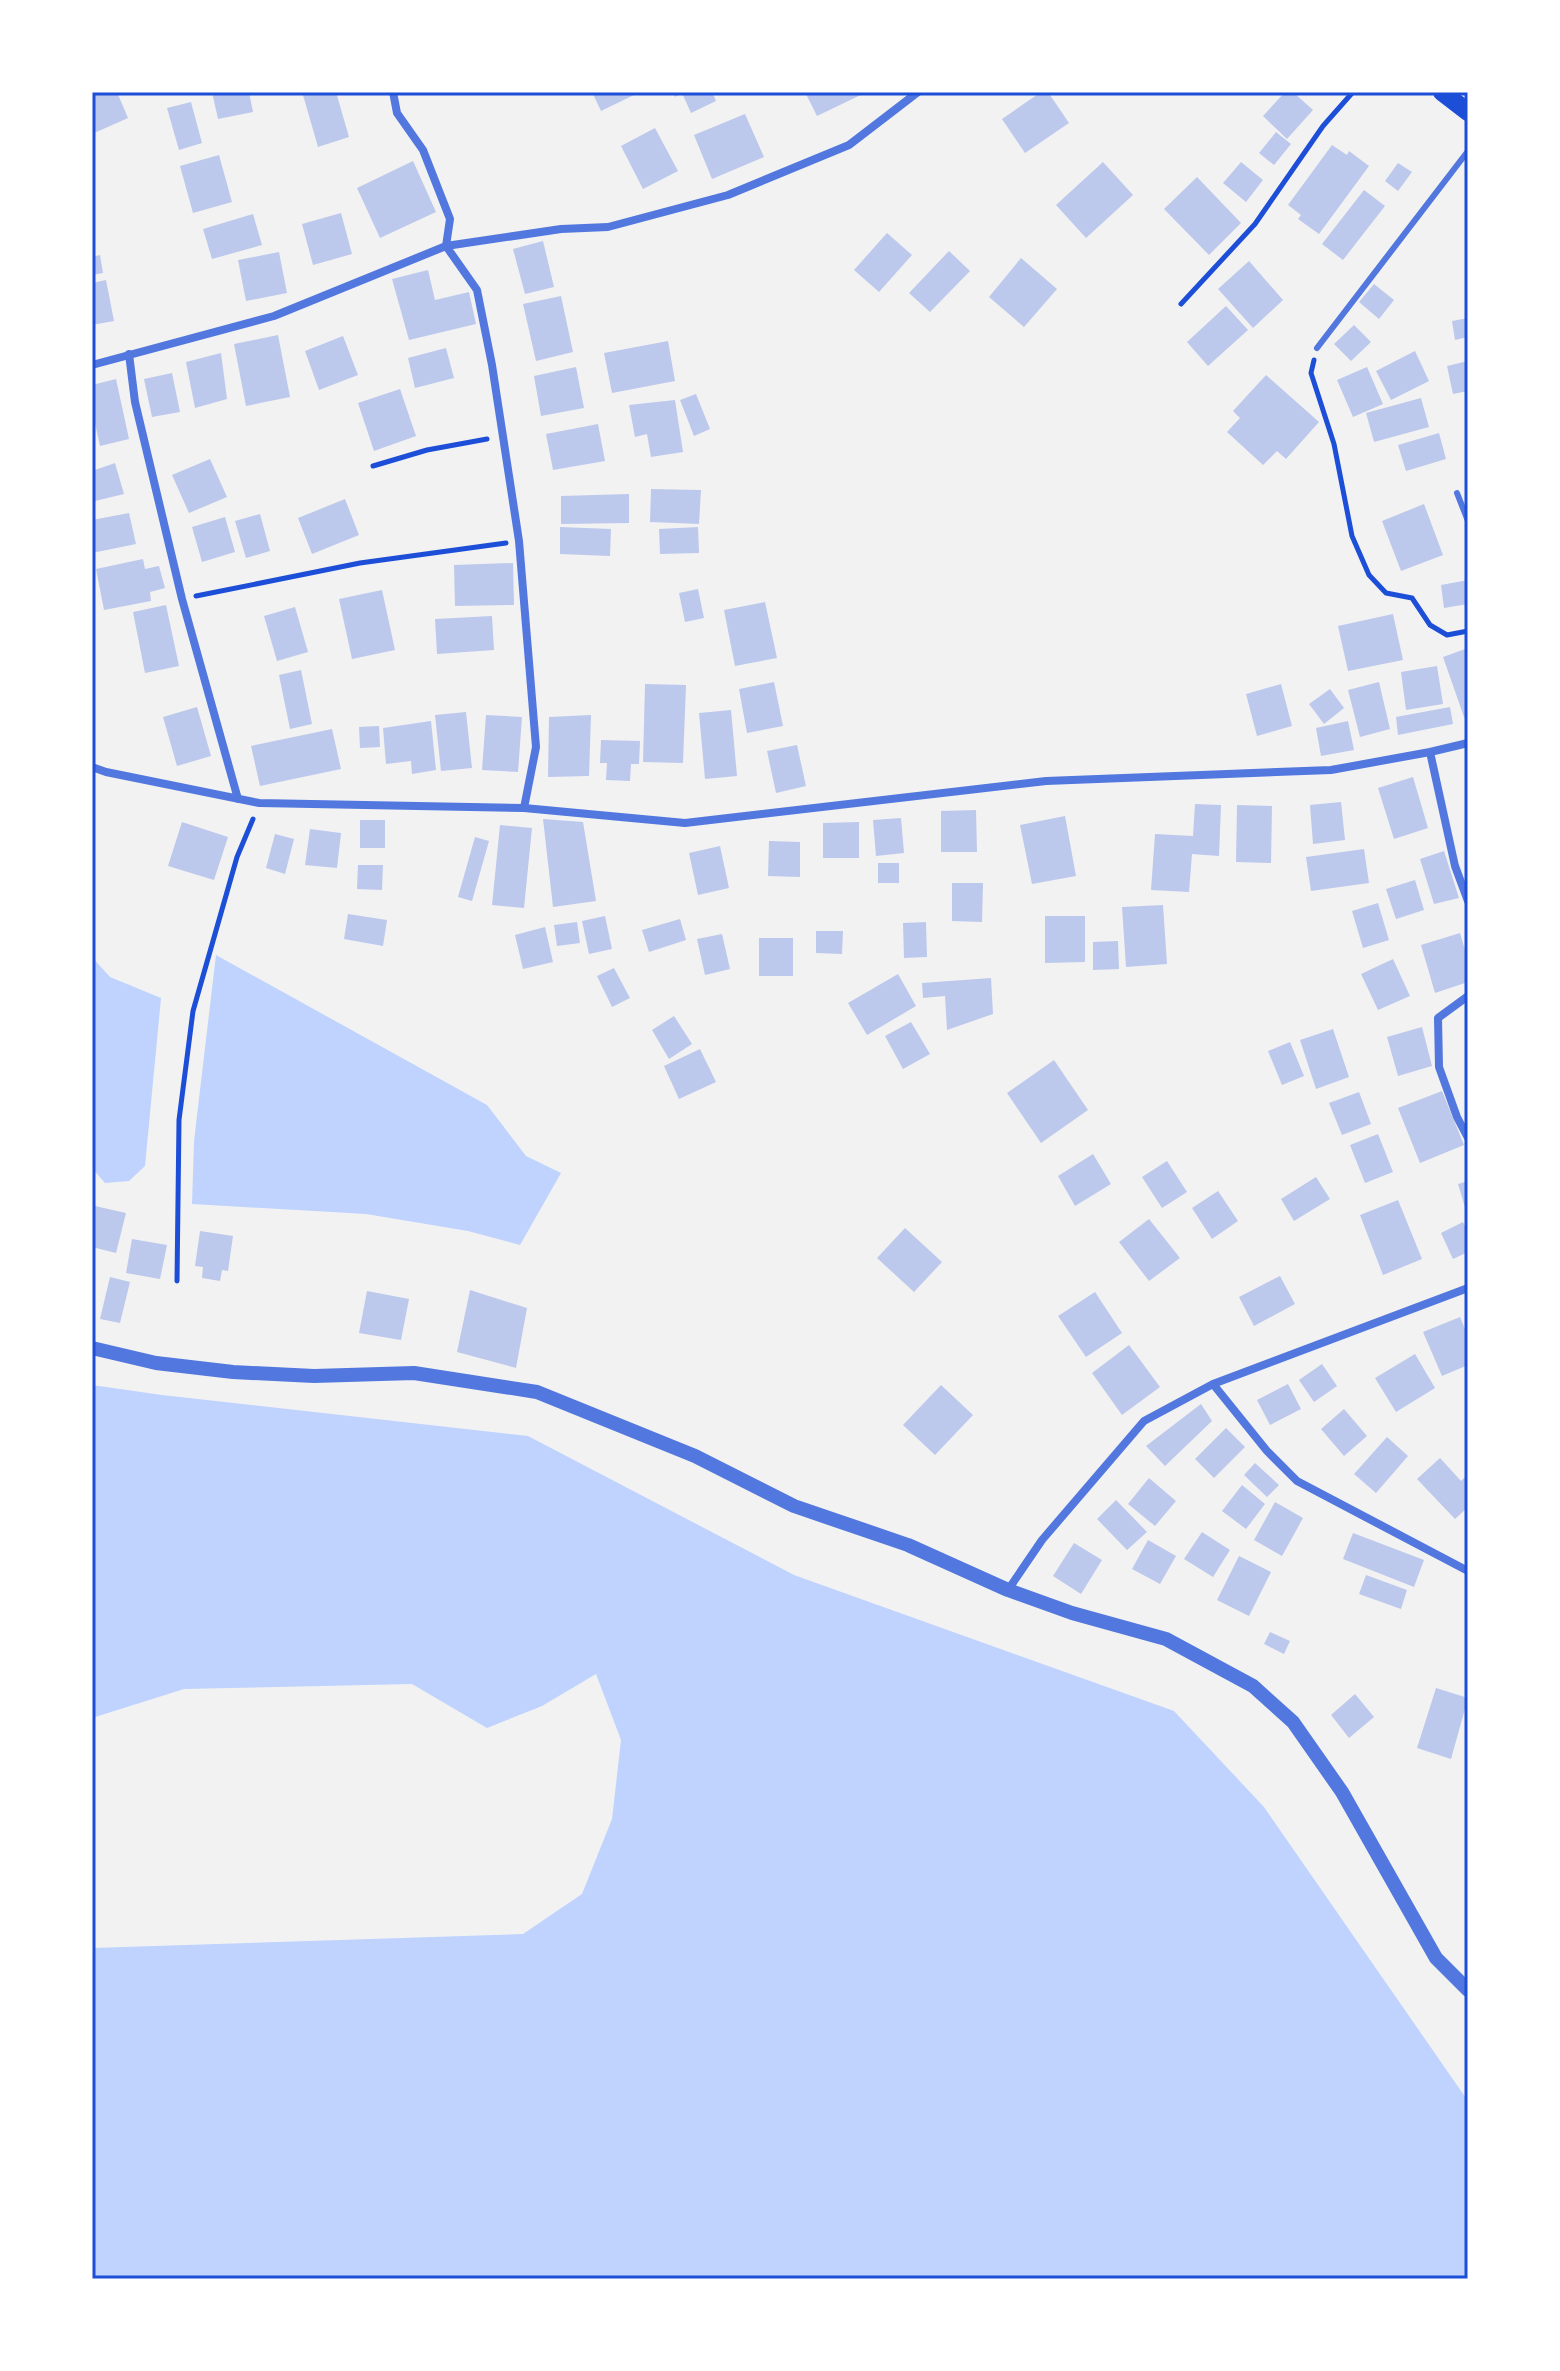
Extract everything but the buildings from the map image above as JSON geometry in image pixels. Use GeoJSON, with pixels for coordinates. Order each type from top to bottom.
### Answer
{"type":"FeatureCollection","features":[{"type":"Feature","properties":{"kind":"main road"},"geometry":{"type":"LineString","coordinates":[[1442,92],[1468,112]]}},
{"type":"Feature","properties":{"kind":"street"},"geometry":{"type":"LineString","coordinates":[[393,92],[397,113],[423,150],[450,219],[446,246],[477,290],[504,436],[519,541],[536,747],[524,808]]}},
{"type":"Feature","properties":{"kind":"street"},"geometry":{"type":"LineString","coordinates":[[92,365],[274,316],[446,246],[561,229],[608,227],[728,195],[849,145],[918,92]]}},
{"type":"Feature","properties":{"kind":"street"},"geometry":{"type":"LineString","coordinates":[[129,354],[135,402],[182,599],[238,799]]}},
{"type":"Feature","properties":{"kind":"street"},"geometry":{"type":"LineString","coordinates":[[92,767],[259,803],[524,808],[685,823],[1046,781],[1331,770],[1468,743]]}},
{"type":"Feature","properties":{"kind":"street"},"geometry":{"type":"LineString","coordinates":[[1430,752],[1455,866],[1468,901]]}},
{"type":"Feature","properties":{"kind":"street"},"geometry":{"type":"LineString","coordinates":[[1468,996],[1438,1018],[1439,1067],[1468,1138]]}},
{"type":"Feature","properties":{"kind":"street"},"geometry":{"type":"LineString","coordinates":[[1008,1590],[1042,1540],[1144,1421],[1213,1384],[1468,1288]]}},
{"type":"Feature","properties":{"kind":"street"},"geometry":{"type":"LineString","coordinates":[[92,1348],[156,1363],[233,1372],[314,1376],[414,1373],[537,1392],[695,1456],[794,1506],[908,1545],[1008,1590],[1072,1613],[1166,1639],[1253,1686],[1293,1722],[1342,1792],[1436,1958],[1468,1990]]}},
{"type":"Feature","properties":{"kind":"street"},"geometry":{"type":"LineString","coordinates":[[1213,1384],[1267,1451],[1297,1481],[1468,1571]]}},
{"type":"Feature","properties":{"kind":"lane"},"geometry":{"type":"LineString","coordinates":[[1317,348],[1468,151]]}},
{"type":"Feature","properties":{"kind":"lane"},"geometry":{"type":"LineString","coordinates":[[1457,493],[1468,521]]}},
{"type":"Feature","properties":{"kind":"path"},"geometry":{"type":"LineString","coordinates":[[1181,304],[1255,224],[1323,126],[1353,92]]}},
{"type":"Feature","properties":{"kind":"path"},"geometry":{"type":"LineString","coordinates":[[1317,348],[1311,373],[1334,444],[1352,536],[1369,575],[1386,593],[1412,598],[1430,625],[1447,635],[1468,631]]}},
{"type":"Feature","properties":{"kind":"path"},"geometry":{"type":"LineString","coordinates":[[373,466],[427,450],[504,436]]}},
{"type":"Feature","properties":{"kind":"path"},"geometry":{"type":"LineString","coordinates":[[182,599],[360,563],[519,541]]}},
{"type":"Feature","properties":{"kind":"path"},"geometry":{"type":"LineString","coordinates":[[177,1281],[179,1120],[193,1011],[237,857],[259,803]]}},
{"type":"Feature","properties":{"kind":"water"},"geometry":{"type":"Polygon","coordinates":[[[216,955],[487,1105],[526,1156],[561,1173],[520,1245],[468,1231],[366,1214],[192,1204],[194,1141],[216,955]]]}},
{"type":"Feature","properties":{"kind":"water"},"geometry":{"type":"Polygon","coordinates":[[[92,957],[110,977],[161,998],[145,1166],[129,1181],[105,1183],[92,1168],[92,957]]]}},
{"type":"Feature","properties":{"kind":"water"},"geometry":{"type":"Polygon","coordinates":[[[92,1385],[528,1436],[794,1575],[1174,1711],[1264,1807],[1468,2101],[1468,2279],[92,2279],[92,1948],[523,1934],[582,1894],[612,1819],[621,1740],[596,1674],[542,1706],[487,1728],[412,1684],[184,1689],[92,1718],[92,1385]]]}}]}
